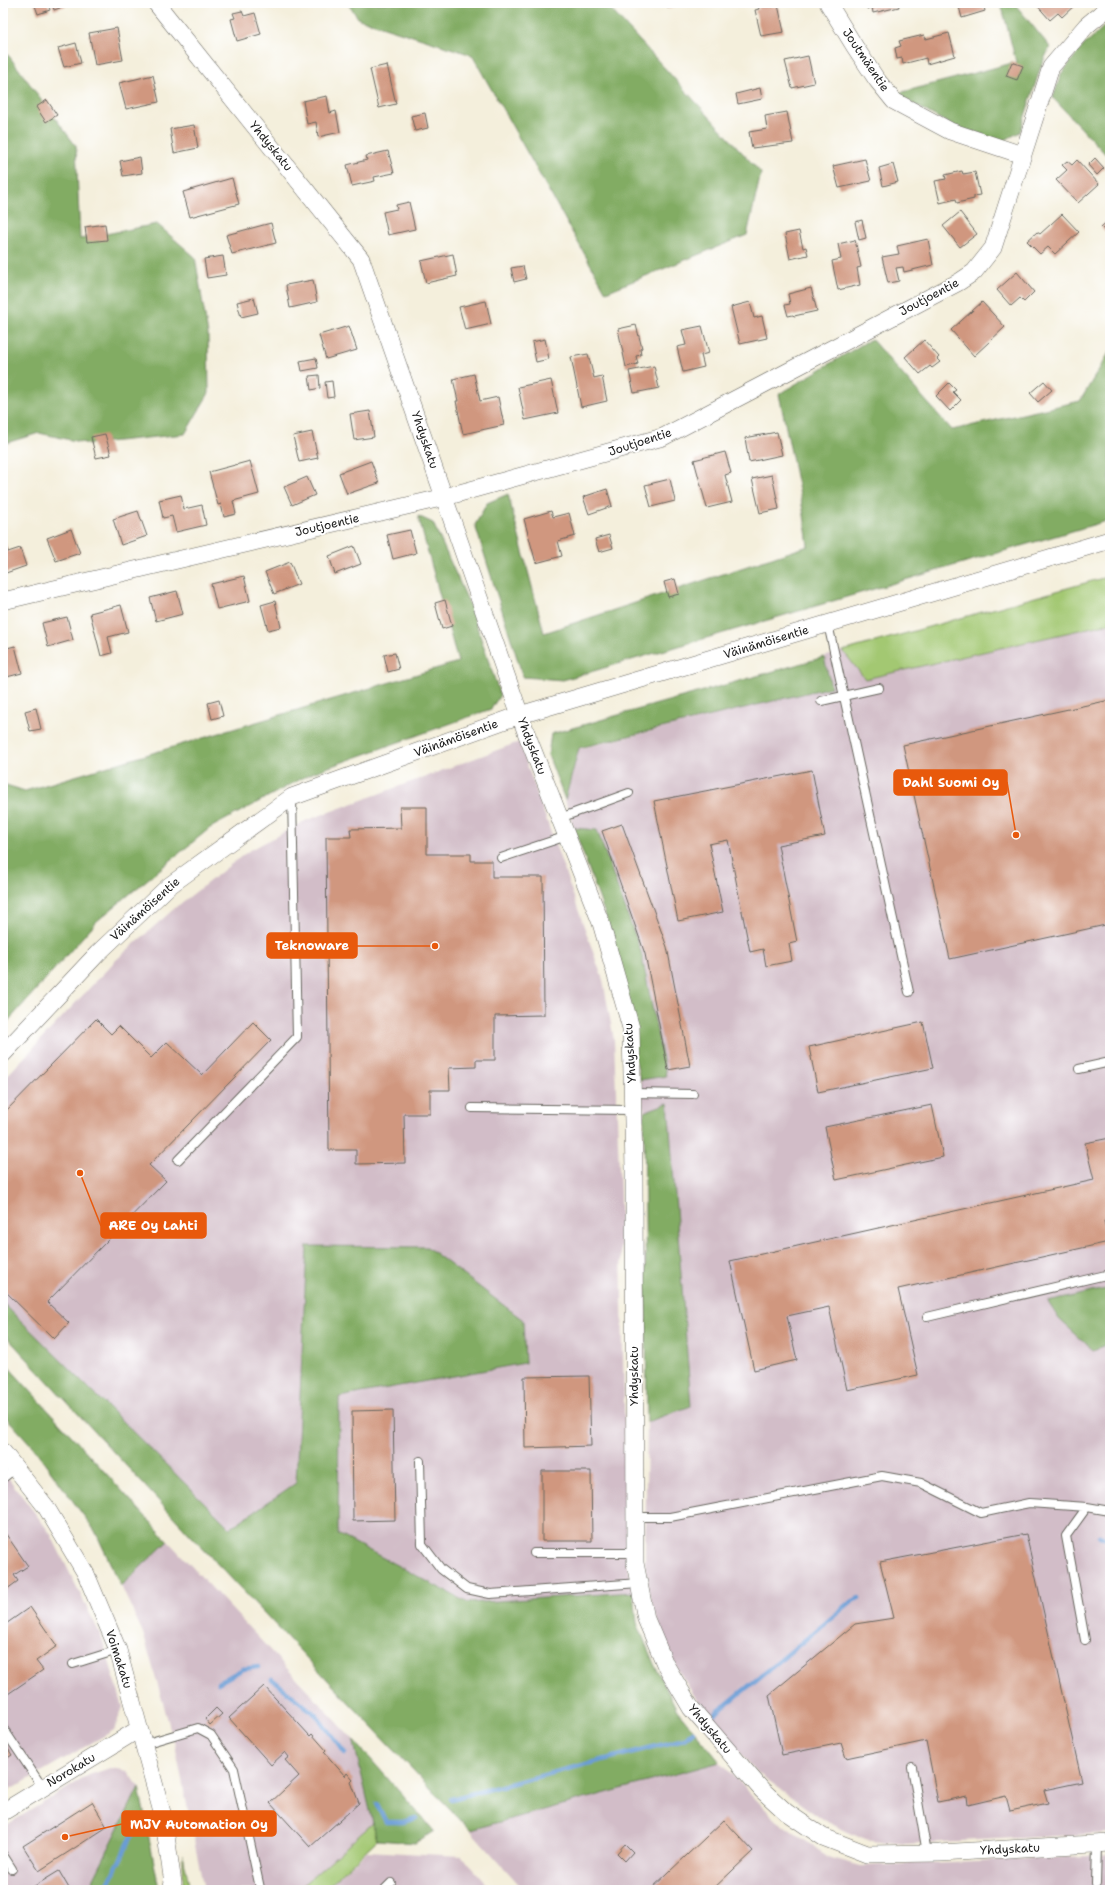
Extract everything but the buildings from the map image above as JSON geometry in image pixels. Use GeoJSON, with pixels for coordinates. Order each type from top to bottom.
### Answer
{"type":"FeatureCollection","features":[{"type":"Feature","properties":{"kind":"street","name":"Yhdyskatu"},"geometry":{"type":"LineString","coordinates":[[156,3],[361,259],[520,715],[601,923],[630,1028],[632,1102],[635,1553],[646,1619],[665,1664],[691,1708],[762,1790],[786,1812],[823,1837],[852,1849],[867,1854],[927,1853],[1104,1843]]}},
{"type":"Feature","properties":{"kind":"street","name":"Joutmäentie"},"geometry":{"type":"LineString","coordinates":[[828,3],[877,80],[894,101],[950,131],[1022,155]]}},
{"type":"Feature","properties":{"kind":"street","name":"Joutjoentie"},"geometry":{"type":"LineString","coordinates":[[3,601],[445,497],[663,437],[959,282],[974,272],[992,248],[1051,67],[1086,26],[1110,6]]}},
{"type":"Feature","properties":{"kind":"street","name":"Väinämöisentie"},"geometry":{"type":"LineString","coordinates":[[3,1054],[98,953],[169,886],[292,797],[520,715],[1110,540]]}},
{"type":"Feature","properties":{"kind":"street","name":"Voimakatu"},"geometry":{"type":"LineString","coordinates":[[3,1452],[9,1473],[46,1507],[86,1574],[118,1650],[163,1816],[173,1888]]}},
{"type":"Feature","properties":{"kind":"street","name":"Norokatu"},"geometry":{"type":"LineString","coordinates":[[3,1812],[43,1788],[142,1736]]}},
{"type":"Feature","properties":{"kind":"lane"},"geometry":{"type":"LineString","coordinates":[[828,624],[909,992]]}},
{"type":"Feature","properties":{"kind":"lane"},"geometry":{"type":"LineString","coordinates":[[822,701],[879,688]]}},
{"type":"Feature","properties":{"kind":"lane"},"geometry":{"type":"LineString","coordinates":[[560,818],[629,793]]}},
{"type":"Feature","properties":{"kind":"lane"},"geometry":{"type":"LineString","coordinates":[[178,1160],[297,1037],[292,797]]}},
{"type":"Feature","properties":{"kind":"lane"},"geometry":{"type":"LineString","coordinates":[[501,858],[567,836]]}},
{"type":"Feature","properties":{"kind":"lane"},"geometry":{"type":"LineString","coordinates":[[1079,1069],[1110,1062]]}},
{"type":"Feature","properties":{"kind":"lane"},"geometry":{"type":"LineString","coordinates":[[472,1108],[632,1102],[693,1094]]}},
{"type":"Feature","properties":{"kind":"lane"},"geometry":{"type":"LineString","coordinates":[[927,1317],[1110,1274]]}},
{"type":"Feature","properties":{"kind":"lane"},"geometry":{"type":"LineString","coordinates":[[420,1461],[422,1544],[440,1569],[467,1589],[490,1594],[639,1583]]}},
{"type":"Feature","properties":{"kind":"lane"},"geometry":{"type":"LineString","coordinates":[[635,1517],[670,1518],[882,1476],[921,1483],[981,1513],[1028,1503],[1088,1507],[1110,1511]]}},
{"type":"Feature","properties":{"kind":"lane"},"geometry":{"type":"LineString","coordinates":[[1085,1640],[1066,1536],[1088,1507]]}},
{"type":"Feature","properties":{"kind":"lane"},"geometry":{"type":"LineString","coordinates":[[534,1553],[635,1553]]}},
{"type":"Feature","properties":{"kind":"lane"},"geometry":{"type":"LineString","coordinates":[[73,1664],[118,1650]]}},
{"type":"Feature","properties":{"kind":"lane"},"geometry":{"type":"LineString","coordinates":[[3,1728],[43,1788]]}},
{"type":"Feature","properties":{"kind":"lane"},"geometry":{"type":"LineString","coordinates":[[142,1736],[198,1728],[211,1735],[234,1769],[260,1888]]}},
{"type":"Feature","properties":{"kind":"lane"},"geometry":{"type":"LineString","coordinates":[[912,1767],[927,1853]]}},
{"type":"Feature","properties":{"kind":"lane"},"geometry":{"type":"LineString","coordinates":[[1096,1884],[1104,1843]]}},
{"type":"Feature","properties":{"kind":"lane"},"geometry":{"type":"LineString","coordinates":[[3,1855],[12,1869]]}},
{"type":"Feature","properties":{"kind":"lane"},"geometry":{"type":"LineString","coordinates":[[384,1890],[391,1883]]}},
{"type":"Feature","properties":{"kind":"shaded area"},"geometry":{"type":"Polygon","coordinates":[[[1110,623],[1110,1288],[1048,1302],[1093,1350],[1110,1343],[1110,1833],[905,1844],[863,1839],[823,1820],[758,1773],[706,1714],[669,1656],[651,1600],[645,1567],[647,1422],[691,1406],[668,1104],[644,1112],[640,1080],[666,1076],[641,952],[597,830],[574,828],[565,800],[579,749],[831,687],[824,657],[843,651],[865,679],[1110,623]]]}},
{"type":"Feature","properties":{"kind":"shaded area"},"geometry":{"type":"Polygon","coordinates":[[[519,742],[603,980],[614,1040],[620,1193],[627,1563],[634,1592],[468,1603],[338,1534],[339,1397],[525,1363],[307,1246],[296,1483],[230,1528],[3,1303],[3,1080],[115,961],[175,908],[247,852],[305,821],[519,742]]]}},
{"type":"Feature","properties":{"kind":"shaded area"},"geometry":{"type":"Polygon","coordinates":[[[3,1471],[50,1533],[102,1638],[123,1707],[114,1730],[3,1794],[3,1471]]]}},
{"type":"Feature","properties":{"kind":"shaded area"},"geometry":{"type":"Polygon","coordinates":[[[168,1541],[353,1739],[373,1823],[298,1890],[204,1890],[175,1745],[143,1633],[121,1586],[168,1541]]]}},
{"type":"Feature","properties":{"kind":"shaded area"},"geometry":{"type":"Polygon","coordinates":[[[720,1762],[775,1819],[828,1857],[861,1866],[1110,1855],[1110,1890],[524,1890],[470,1830],[720,1762]]]}},
{"type":"Feature","properties":{"kind":"shaded area"},"geometry":{"type":"Polygon","coordinates":[[[110,1768],[128,1771],[139,1787],[88,1890],[3,1890],[3,1827],[89,1775],[110,1768]]]}},
{"type":"Feature","properties":{"kind":"shaded area"},"geometry":{"type":"Polygon","coordinates":[[[367,1851],[462,1856],[492,1890],[324,1890],[367,1851]]]}},
{"type":"Feature","properties":{"kind":"green space"},"geometry":{"type":"Polygon","coordinates":[[[347,3],[605,3],[761,173],[747,235],[606,292],[472,55],[359,19],[347,3]]]}},
{"type":"Feature","properties":{"kind":"green space"},"geometry":{"type":"Polygon","coordinates":[[[1001,3],[1014,3],[1050,47],[1041,66],[1020,132],[1003,141],[951,125],[895,94],[1016,62],[1001,3]]]}},
{"type":"Feature","properties":{"kind":"green space"},"geometry":{"type":"Polygon","coordinates":[[[1110,21],[1110,159],[1053,98],[1061,74],[1083,46],[1110,21]]]}},
{"type":"Feature","properties":{"kind":"green space"},"geometry":{"type":"Polygon","coordinates":[[[3,52],[9,56],[76,146],[80,239],[157,224],[195,257],[208,334],[209,393],[185,434],[89,444],[39,433],[3,444],[3,52]]]}},
{"type":"Feature","properties":{"kind":"green space"},"geometry":{"type":"Polygon","coordinates":[[[871,339],[952,430],[1080,401],[1110,351],[1110,520],[563,680],[523,677],[475,525],[487,503],[508,494],[544,633],[808,546],[804,515],[779,394],[871,339]]]}},
{"type":"Feature","properties":{"kind":"green space"},"geometry":{"type":"Polygon","coordinates":[[[418,516],[433,523],[469,603],[500,695],[491,709],[312,773],[210,828],[97,921],[3,1027],[3,784],[25,791],[458,662],[418,516]]]}},
{"type":"Feature","properties":{"kind":"green space"},"geometry":{"type":"Polygon","coordinates":[[[1110,576],[1110,623],[865,679],[843,651],[1110,576]]]}},
{"type":"Feature","properties":{"kind":"green space"},"geometry":{"type":"Polygon","coordinates":[[[824,657],[831,687],[579,748],[565,800],[548,755],[551,734],[824,657]]]}},
{"type":"Feature","properties":{"kind":"green space"},"geometry":{"type":"Polygon","coordinates":[[[574,828],[597,830],[641,952],[666,1076],[640,1080],[607,920],[574,828]]]}},
{"type":"Feature","properties":{"kind":"green space"},"geometry":{"type":"Polygon","coordinates":[[[668,1103],[691,1406],[647,1422],[644,1112],[668,1103]]]}},
{"type":"Feature","properties":{"kind":"green space"},"geometry":{"type":"Polygon","coordinates":[[[307,1246],[427,1247],[523,1320],[525,1363],[339,1397],[338,1534],[468,1603],[634,1592],[637,1623],[654,1664],[677,1710],[720,1762],[470,1830],[208,1554],[3,1333],[3,1303],[230,1528],[296,1483],[307,1246]]]}},
{"type":"Feature","properties":{"kind":"green space"},"geometry":{"type":"Polygon","coordinates":[[[1110,1288],[1110,1343],[1093,1350],[1059,1319],[1048,1302],[1110,1288]]]}},
{"type":"Feature","properties":{"kind":"green space"},"geometry":{"type":"Polygon","coordinates":[[[3,1361],[168,1541],[121,1586],[95,1531],[33,1447],[3,1414],[3,1361]]]}},
{"type":"Feature","properties":{"kind":"green space"},"geometry":{"type":"Polygon","coordinates":[[[353,1739],[434,1831],[415,1843],[377,1840],[353,1739]]]}},
{"type":"Feature","properties":{"kind":"green space"},"geometry":{"type":"Polygon","coordinates":[[[139,1787],[158,1883],[157,1890],[88,1890],[139,1787]]]}},
{"type":"Feature","properties":{"kind":"green space"},"geometry":{"type":"Polygon","coordinates":[[[373,1823],[377,1840],[324,1890],[298,1890],[373,1823]]]}},
{"type":"Feature","properties":{"kind":"green space"},"geometry":{"type":"Polygon","coordinates":[[[183,1854],[190,1890],[183,1890],[183,1854]]]}},
{"type":"Feature","properties":{"kind":"waterway"},"geometry":{"type":"LineString","coordinates":[[1100,1537],[1110,1540]]}},
{"type":"Feature","properties":{"kind":"waterway"},"geometry":{"type":"LineString","coordinates":[[715,1714],[852,1601],[859,1598]]}},
{"type":"Feature","properties":{"kind":"waterway"},"geometry":{"type":"LineString","coordinates":[[218,1683],[243,1669],[258,1667]]}},
{"type":"Feature","properties":{"kind":"waterway"},"geometry":{"type":"LineString","coordinates":[[272,1679],[316,1715],[345,1753]]}},
{"type":"Feature","properties":{"kind":"waterway"},"geometry":{"type":"LineString","coordinates":[[451,1799],[684,1739],[693,1732]]}},
{"type":"Feature","properties":{"kind":"waterway"},"geometry":{"type":"LineString","coordinates":[[377,1804],[386,1822],[403,1822],[416,1818]]}},
{"type":"Feature","properties":{"kind":"waterway"},"geometry":{"type":"LineString","coordinates":[[105,1890],[138,1824]]}},
{"type":"Feature","properties":{"kind":"place","name":"Dahl Suomi Oy"},"geometry":{"type":"Point","coordinates":[1016,835]}},
{"type":"Feature","properties":{"kind":"place","name":"Teknoware"},"geometry":{"type":"Point","coordinates":[435,946]}},
{"type":"Feature","properties":{"kind":"place","name":"ARE Oy Lahti"},"geometry":{"type":"Point","coordinates":[80,1173]}},
{"type":"Feature","properties":{"kind":"place","name":"MJV Automation Oy"},"geometry":{"type":"Point","coordinates":[65,1837]}}]}
